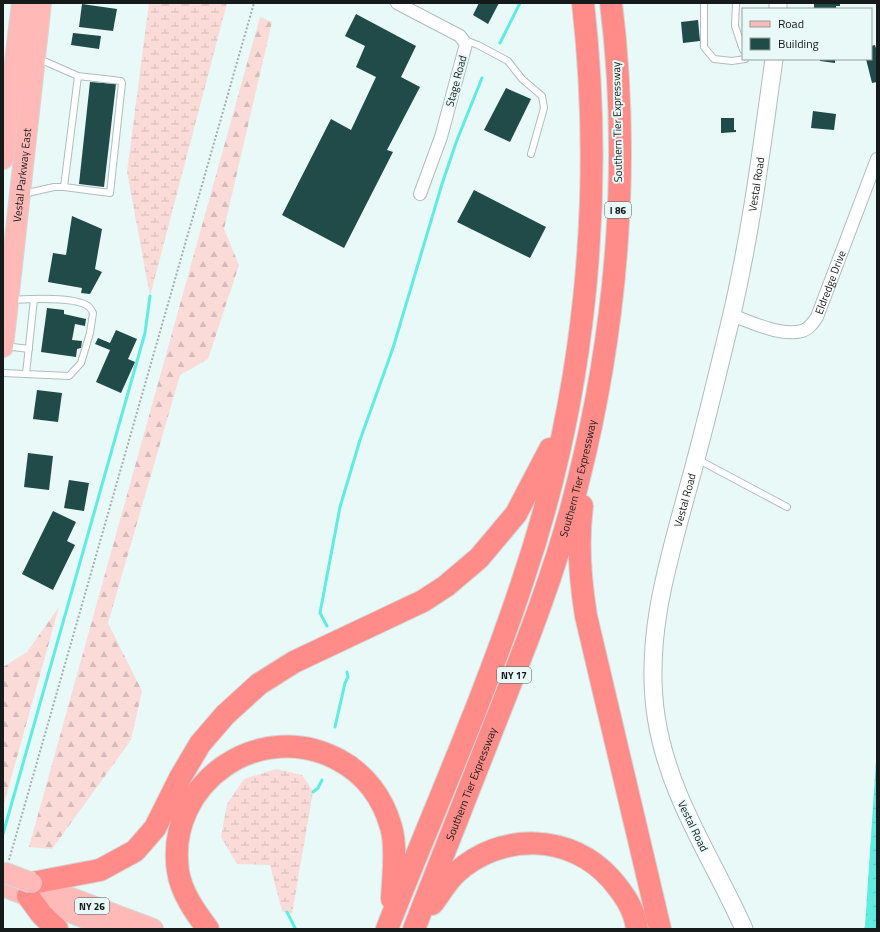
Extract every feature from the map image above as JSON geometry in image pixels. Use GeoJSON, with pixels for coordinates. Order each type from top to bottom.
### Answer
{"type":"FeatureCollection","features":[{"type":"Feature","properties":{"kind":"highway","name":"I 86"},"geometry":{"type":"LineString","coordinates":[[566,418],[578,345],[590,222],[592,132],[589,66],[583,3]]}},
{"type":"Feature","properties":{"kind":"highway","name":"Southern Tier Expressway"},"geometry":{"type":"LineString","coordinates":[[414,928],[534,625],[554,567],[577,487],[593,416],[611,301],[617,230],[620,161],[618,78],[611,3]]}},
{"type":"Feature","properties":{"kind":"highway"},"geometry":{"type":"LineString","coordinates":[[593,416],[579,527],[579,569],[586,616],[660,929]]}},
{"type":"Feature","properties":{"kind":"highway"},"geometry":{"type":"LineString","coordinates":[[57,929],[42,915],[30,889],[100,870],[135,851],[155,828],[180,778],[200,744],[225,715],[259,684],[294,662],[423,601],[446,586],[479,558],[516,514],[566,418]]}},
{"type":"Feature","properties":{"kind":"highway","name":"NY 17"},"geometry":{"type":"LineString","coordinates":[[389,924],[490,672],[523,582],[545,507],[566,418]]}},
{"type":"Feature","properties":{"kind":"highway"},"geometry":{"type":"LineString","coordinates":[[208,929],[196,914],[182,886],[178,871],[178,840],[183,819],[195,794],[215,773],[237,757],[250,752],[283,745],[311,748],[328,754],[349,766],[367,781],[382,803],[392,828],[394,868],[389,924]]}},
{"type":"Feature","properties":{"kind":"highway"},"geometry":{"type":"LineString","coordinates":[[414,928],[455,874],[470,862],[495,849],[516,844],[542,843],[565,847],[584,856],[604,871],[621,891],[627,901],[636,922],[637,929]]}},
{"type":"Feature","properties":{"kind":"main road","name":"Vestal Parkway East"},"geometry":{"type":"LineString","coordinates":[[3,159],[22,3]]}},
{"type":"Feature","properties":{"kind":"main road","name":"Vestal Parkway East"},"geometry":{"type":"LineString","coordinates":[[3,347],[41,3]]}},
{"type":"Feature","properties":{"kind":"main road","name":"NY 26"},"geometry":{"type":"LineString","coordinates":[[5,869],[30,889],[113,929]]}},
{"type":"Feature","properties":{"kind":"main road","name":"NY 26"},"geometry":{"type":"LineString","coordinates":[[3,886],[30,889],[153,929]]}},
{"type":"Feature","properties":{"kind":"street","name":"Stage Road"},"geometry":{"type":"LineString","coordinates":[[397,3],[460,36],[465,40],[466,44],[441,137],[420,194]]}},
{"type":"Feature","properties":{"kind":"street","name":"Vestal Road"},"geometry":{"type":"LineString","coordinates":[[744,929],[690,822],[675,788],[664,754],[654,701],[653,653],[659,599],[732,315],[746,246],[774,60]]}},
{"type":"Feature","properties":{"kind":"street","name":"Eldredge Drive"},"geometry":{"type":"LineString","coordinates":[[732,315],[790,333],[803,331],[811,326],[817,317],[877,159]]}},
{"type":"Feature","properties":{"kind":"lane"},"geometry":{"type":"LineString","coordinates":[[704,3],[704,47],[714,59],[732,62],[742,60]]}},
{"type":"Feature","properties":{"kind":"lane"},"geometry":{"type":"LineString","coordinates":[[736,3],[735,26],[742,47]]}},
{"type":"Feature","properties":{"kind":"lane"},"geometry":{"type":"LineString","coordinates":[[465,40],[478,45],[508,61],[522,79],[542,96],[544,108],[531,154]]}},
{"type":"Feature","properties":{"kind":"lane"},"geometry":{"type":"LineString","coordinates":[[20,195],[47,188],[64,187],[107,194],[111,190],[122,83],[119,79],[78,76],[35,57]]}},
{"type":"Feature","properties":{"kind":"lane"},"geometry":{"type":"LineString","coordinates":[[64,187],[78,76]]}},
{"type":"Feature","properties":{"kind":"lane"},"geometry":{"type":"LineString","coordinates":[[26,374],[34,299]]}},
{"type":"Feature","properties":{"kind":"lane"},"geometry":{"type":"LineString","coordinates":[[3,374],[69,376],[81,363],[90,333],[93,313],[89,306],[76,302],[43,299],[8,300]]}},
{"type":"Feature","properties":{"kind":"lane"},"geometry":{"type":"LineString","coordinates":[[3,347],[29,349]]}},
{"type":"Feature","properties":{"kind":"lane"},"geometry":{"type":"LineString","coordinates":[[696,458],[787,506]]}},
{"type":"Feature","properties":{"kind":"path"},"geometry":{"type":"LineString","coordinates":[[5,869],[254,3]]}},
{"type":"Feature","properties":{"kind":"green space"},"geometry":{"type":"Polygon","coordinates":[[[149,3],[227,3],[150,296],[127,172],[149,3]]]}},
{"type":"Feature","properties":{"kind":"green space"},"geometry":{"type":"Polygon","coordinates":[[[260,17],[272,22],[224,229],[239,265],[208,359],[180,375],[108,623],[142,691],[131,740],[52,849],[29,847],[260,17]]]}},
{"type":"Feature","properties":{"kind":"green space"},"geometry":{"type":"Polygon","coordinates":[[[59,607],[3,807],[3,667],[27,652],[59,607]]]}},
{"type":"Feature","properties":{"kind":"green space"},"geometry":{"type":"Polygon","coordinates":[[[276,769],[302,775],[313,791],[292,914],[282,911],[270,865],[237,864],[221,837],[227,804],[244,779],[276,769]]]}},
{"type":"Feature","properties":{"kind":"water"},"geometry":{"type":"Polygon","coordinates":[[[877,746],[877,929],[864,929],[865,926],[877,746]]]}},
{"type":"Feature","properties":{"kind":"building"},"geometry":{"type":"Polygon","coordinates":[[[479,3],[499,3],[488,24],[473,15],[479,3]]]}},
{"type":"Feature","properties":{"kind":"building"},"geometry":{"type":"Polygon","coordinates":[[[814,3],[840,3],[840,6],[836,6],[836,8],[814,8],[814,3]]]}},
{"type":"Feature","properties":{"kind":"building"},"geometry":{"type":"Polygon","coordinates":[[[82,4],[117,9],[113,31],[79,27],[82,4]]]}},
{"type":"Feature","properties":{"kind":"building"},"geometry":{"type":"Polygon","coordinates":[[[356,14],[416,46],[401,77],[420,87],[387,150],[393,152],[344,248],[282,215],[331,119],[351,130],[376,77],[356,67],[365,46],[345,36],[356,14]]]}},
{"type":"Feature","properties":{"kind":"building"},"geometry":{"type":"Polygon","coordinates":[[[698,20],[700,41],[683,43],[681,22],[698,20]]]}},
{"type":"Feature","properties":{"kind":"building"},"geometry":{"type":"Polygon","coordinates":[[[73,33],[101,36],[99,49],[71,45],[73,33]]]}},
{"type":"Feature","properties":{"kind":"building"},"geometry":{"type":"Polygon","coordinates":[[[875,45],[877,52],[877,82],[872,83],[866,60],[872,60],[872,46],[875,45]]]}},
{"type":"Feature","properties":{"kind":"building"},"geometry":{"type":"Polygon","coordinates":[[[835,60],[835,63],[820,61],[835,60]]]}},
{"type":"Feature","properties":{"kind":"building"},"geometry":{"type":"Polygon","coordinates":[[[90,82],[116,84],[104,187],[79,184],[90,82]]]}},
{"type":"Feature","properties":{"kind":"building"},"geometry":{"type":"Polygon","coordinates":[[[506,88],[531,99],[510,142],[484,130],[506,88]]]}},
{"type":"Feature","properties":{"kind":"building"},"geometry":{"type":"Polygon","coordinates":[[[813,111],[836,114],[834,130],[811,128],[813,111]]]}},
{"type":"Feature","properties":{"kind":"building"},"geometry":{"type":"Polygon","coordinates":[[[721,118],[734,118],[734,130],[736,130],[736,132],[721,133],[721,118]]]}},
{"type":"Feature","properties":{"kind":"building"},"geometry":{"type":"Polygon","coordinates":[[[474,190],[546,227],[530,258],[457,222],[474,190]]]}},
{"type":"Feature","properties":{"kind":"building"},"geometry":{"type":"Polygon","coordinates":[[[72,216],[102,229],[95,269],[102,272],[90,294],[81,293],[82,288],[48,282],[53,253],[66,255],[72,216]]]}},
{"type":"Feature","properties":{"kind":"building"},"geometry":{"type":"Polygon","coordinates":[[[47,308],[64,310],[64,314],[86,319],[85,326],[75,324],[72,340],[82,341],[81,348],[77,349],[76,357],[41,352],[47,308]]]}},
{"type":"Feature","properties":{"kind":"building"},"geometry":{"type":"Polygon","coordinates":[[[116,330],[137,339],[128,359],[135,362],[121,393],[96,382],[110,350],[95,344],[98,338],[110,343],[116,330]]]}},
{"type":"Feature","properties":{"kind":"building"},"geometry":{"type":"Polygon","coordinates":[[[37,390],[62,393],[58,422],[33,419],[37,390]]]}},
{"type":"Feature","properties":{"kind":"building"},"geometry":{"type":"Polygon","coordinates":[[[28,453],[53,456],[49,490],[24,487],[28,453]]]}},
{"type":"Feature","properties":{"kind":"building"},"geometry":{"type":"Polygon","coordinates":[[[69,480],[89,483],[84,511],[64,508],[69,480]]]}},
{"type":"Feature","properties":{"kind":"building"},"geometry":{"type":"Polygon","coordinates":[[[53,511],[76,522],[67,541],[75,545],[53,590],[22,574],[53,511]]]}},
{"type":"Feature","properties":{"kind":"waterway"},"geometry":{"type":"LineString","coordinates":[[500,43],[520,3]]}},
{"type":"Feature","properties":{"kind":"waterway"},"geometry":{"type":"LineString","coordinates":[[327,626],[320,613],[340,507],[360,440],[393,348],[442,184],[457,140],[482,78]]}},
{"type":"Feature","properties":{"kind":"waterway"},"geometry":{"type":"LineString","coordinates":[[3,834],[145,333],[150,296]]}},
{"type":"Feature","properties":{"kind":"waterway"},"geometry":{"type":"LineString","coordinates":[[335,727],[345,683],[348,677],[347,672]]}},
{"type":"Feature","properties":{"kind":"waterway"},"geometry":{"type":"LineString","coordinates":[[313,792],[318,788],[322,780]]}},
{"type":"Feature","properties":{"kind":"waterway"},"geometry":{"type":"LineString","coordinates":[[287,912],[295,928]]}}]}
